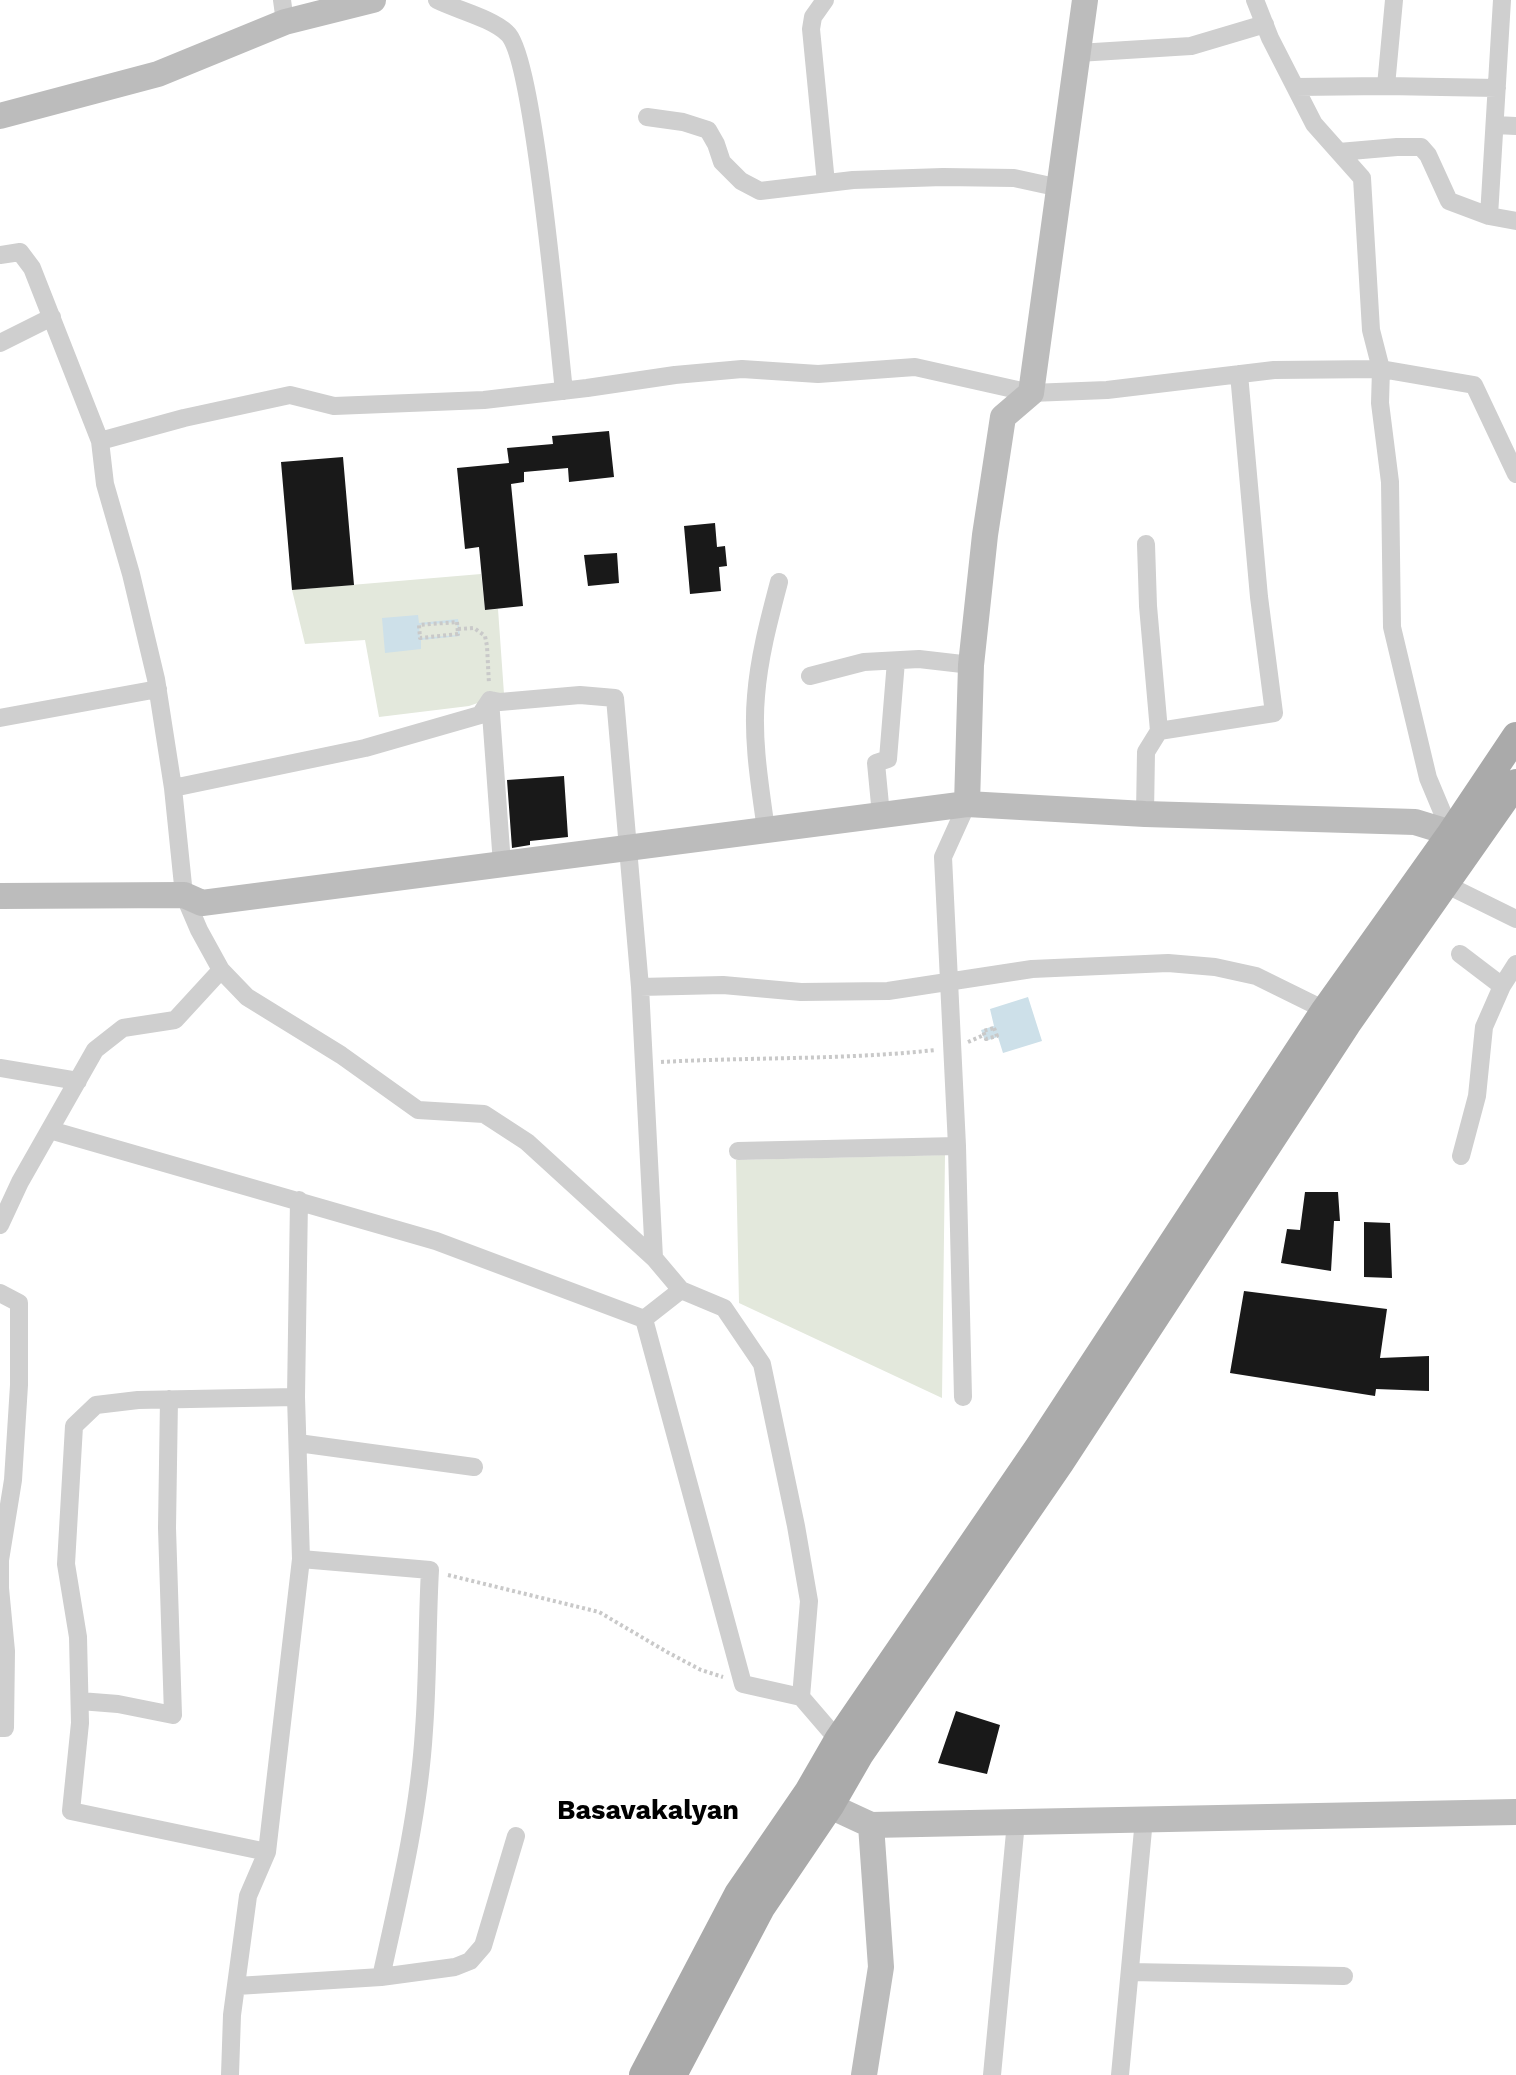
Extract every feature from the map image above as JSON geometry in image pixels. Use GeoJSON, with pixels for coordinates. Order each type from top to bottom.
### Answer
{"type":"FeatureCollection","features":[{"type":"Feature","properties":{"kind":"main road"},"geometry":{"type":"LineString","coordinates":[[849,1747],[1060,1463],[1347,1024],[1445,884],[1461,840],[1516,736]]}},
{"type":"Feature","properties":{"kind":"main road"},"geometry":{"type":"LineString","coordinates":[[673,2075],[819,1799],[849,1747],[1038,1448],[1325,1010],[1461,840],[1516,783]]}},
{"type":"Feature","properties":{"kind":"main road"},"geometry":{"type":"LineString","coordinates":[[643,2075],[738,1894],[819,1799]]}},
{"type":"Feature","properties":{"kind":"street"},"geometry":{"type":"LineString","coordinates":[[0,116],[158,74],[283,11],[373,0]]}},
{"type":"Feature","properties":{"kind":"street"},"geometry":{"type":"LineString","coordinates":[[437,0],[489,22],[508,33],[516,49],[537,151],[564,391]]}},
{"type":"Feature","properties":{"kind":"street"},"geometry":{"type":"LineString","coordinates":[[825,0],[813,17],[811,29],[826,183]]}},
{"type":"Feature","properties":{"kind":"street"},"geometry":{"type":"LineString","coordinates":[[963,1397],[957,1146],[943,857],[967,804],[971,665],[985,535],[1003,417],[1031,393],[1085,0]]}},
{"type":"Feature","properties":{"kind":"street"},"geometry":{"type":"LineString","coordinates":[[1255,0],[1264,24],[1314,124],[1362,178],[1371,330],[1381,369],[1380,403],[1390,482],[1392,627],[1428,778],[1461,840]]}},
{"type":"Feature","properties":{"kind":"street"},"geometry":{"type":"LineString","coordinates":[[1386,86],[1394,0]]}},
{"type":"Feature","properties":{"kind":"street"},"geometry":{"type":"LineString","coordinates":[[1490,216],[1497,88],[1508,35],[1502,0]]}},
{"type":"Feature","properties":{"kind":"street"},"geometry":{"type":"LineString","coordinates":[[1078,53],[1191,46],[1264,24]]}},
{"type":"Feature","properties":{"kind":"street"},"geometry":{"type":"LineString","coordinates":[[1295,87],[1497,88]]}},
{"type":"Feature","properties":{"kind":"street"},"geometry":{"type":"LineString","coordinates":[[647,117],[683,122],[708,129],[722,162],[741,181],[760,191],[854,180],[1014,178],[1060,188]]}},
{"type":"Feature","properties":{"kind":"street"},"geometry":{"type":"LineString","coordinates":[[1495,125],[1516,126]]}},
{"type":"Feature","properties":{"kind":"street"},"geometry":{"type":"LineString","coordinates":[[1339,152],[1421,147],[1428,155],[1449,201],[1490,216],[1516,221]]}},
{"type":"Feature","properties":{"kind":"street"},"geometry":{"type":"LineString","coordinates":[[0,255],[20,252],[32,268],[100,441],[105,484],[131,574],[158,689],[173,788],[184,895],[199,930],[221,970],[248,998],[341,1055],[418,1110],[484,1114],[527,1142],[654,1258],[681,1290],[724,1308],[762,1364],[796,1526],[809,1601],[801,1697]]}},
{"type":"Feature","properties":{"kind":"street"},"geometry":{"type":"LineString","coordinates":[[0,343],[51,317]]}},
{"type":"Feature","properties":{"kind":"street"},"geometry":{"type":"LineString","coordinates":[[100,441],[184,418],[290,395],[334,406],[484,400],[675,375],[742,369],[818,374],[915,367],[1031,393],[1107,390],[1274,370],[1381,369],[1474,385],[1516,474]]}},
{"type":"Feature","properties":{"kind":"street"},"geometry":{"type":"LineString","coordinates":[[1159,731],[1274,713],[1259,597],[1239,374]]}},
{"type":"Feature","properties":{"kind":"street"},"geometry":{"type":"LineString","coordinates":[[1145,814],[1146,752],[1159,731],[1148,606],[1146,544]]}},
{"type":"Feature","properties":{"kind":"street"},"geometry":{"type":"LineString","coordinates":[[766,830],[758,772],[755,732],[756,697],[762,648],[779,582]]}},
{"type":"Feature","properties":{"kind":"street"},"geometry":{"type":"LineString","coordinates":[[810,676],[864,662],[919,659],[971,665]]}},
{"type":"Feature","properties":{"kind":"street"},"geometry":{"type":"LineString","coordinates":[[881,815],[876,763],[888,759],[896,661]]}},
{"type":"Feature","properties":{"kind":"street"},"geometry":{"type":"LineString","coordinates":[[0,718],[158,689]]}},
{"type":"Feature","properties":{"kind":"street"},"geometry":{"type":"LineString","coordinates":[[490,700],[500,702],[580,695],[615,698],[630,848],[640,987],[654,1258]]}},
{"type":"Feature","properties":{"kind":"street"},"geometry":{"type":"LineString","coordinates":[[173,788],[365,748],[480,715],[490,700]]}},
{"type":"Feature","properties":{"kind":"street"},"geometry":{"type":"LineString","coordinates":[[490,700],[502,864]]}},
{"type":"Feature","properties":{"kind":"street"},"geometry":{"type":"LineString","coordinates":[[0,896],[184,895],[202,903],[967,804],[1145,814],[1415,822],[1461,840]]}},
{"type":"Feature","properties":{"kind":"street"},"geometry":{"type":"LineString","coordinates":[[1445,884],[1516,920]]}},
{"type":"Feature","properties":{"kind":"street"},"geometry":{"type":"LineString","coordinates":[[1460,954],[1502,986]]}},
{"type":"Feature","properties":{"kind":"street"},"geometry":{"type":"LineString","coordinates":[[640,987],[723,985],[801,992],[888,991],[1032,969],[1168,963],[1215,967],[1256,976],[1325,1010]]}},
{"type":"Feature","properties":{"kind":"street"},"geometry":{"type":"LineString","coordinates":[[1461,1156],[1477,1096],[1484,1026],[1502,986],[1516,964]]}},
{"type":"Feature","properties":{"kind":"street"},"geometry":{"type":"LineString","coordinates":[[0,1225],[20,1182],[95,1050],[123,1028],[175,1020],[221,970]]}},
{"type":"Feature","properties":{"kind":"street"},"geometry":{"type":"LineString","coordinates":[[0,1068],[78,1081]]}},
{"type":"Feature","properties":{"kind":"street"},"geometry":{"type":"LineString","coordinates":[[50,1130],[436,1241],[644,1319]]}},
{"type":"Feature","properties":{"kind":"street"},"geometry":{"type":"LineString","coordinates":[[738,1151],[957,1146]]}},
{"type":"Feature","properties":{"kind":"street"},"geometry":{"type":"LineString","coordinates":[[230,2075],[232,2014],[248,1896],[267,1852],[301,1559],[296,1397],[299,1200]]}},
{"type":"Feature","properties":{"kind":"street"},"geometry":{"type":"LineString","coordinates":[[644,1319],[681,1290]]}},
{"type":"Feature","properties":{"kind":"street"},"geometry":{"type":"LineString","coordinates":[[0,1293],[19,1303],[19,1385],[13,1480],[0,1560],[0,1588],[6,1652],[5,1728],[0,1728]]}},
{"type":"Feature","properties":{"kind":"street"},"geometry":{"type":"LineString","coordinates":[[644,1319],[743,1683],[801,1697],[849,1747]]}},
{"type":"Feature","properties":{"kind":"street"},"geometry":{"type":"LineString","coordinates":[[267,1852],[71,1811],[80,1723],[78,1637],[66,1564],[74,1426],[96,1405],[138,1400],[296,1397]]}},
{"type":"Feature","properties":{"kind":"street"},"geometry":{"type":"LineString","coordinates":[[80,1701],[118,1704],[173,1715],[167,1528],[169,1399]]}},
{"type":"Feature","properties":{"kind":"street"},"geometry":{"type":"LineString","coordinates":[[298,1443],[474,1467]]}},
{"type":"Feature","properties":{"kind":"street"},"geometry":{"type":"LineString","coordinates":[[301,1559],[430,1570],[424,1731],[417,1800],[403,1882],[381,1977]]}},
{"type":"Feature","properties":{"kind":"street"},"geometry":{"type":"LineString","coordinates":[[819,1799],[871,1825],[1516,1812]]}},
{"type":"Feature","properties":{"kind":"street"},"geometry":{"type":"LineString","coordinates":[[1120,2075],[1144,1819]]}},
{"type":"Feature","properties":{"kind":"street"},"geometry":{"type":"LineString","coordinates":[[992,2075],[1016,1822]]}},
{"type":"Feature","properties":{"kind":"street"},"geometry":{"type":"LineString","coordinates":[[864,2075],[881,1967],[871,1825]]}},
{"type":"Feature","properties":{"kind":"street"},"geometry":{"type":"LineString","coordinates":[[237,1986],[381,1977],[455,1967],[470,1960],[483,1946],[516,1836]]}},
{"type":"Feature","properties":{"kind":"street"},"geometry":{"type":"LineString","coordinates":[[1130,1972],[1344,1976]]}},
{"type":"Feature","properties":{"kind":"path"},"geometry":{"type":"LineString","coordinates":[[457,622],[458,629],[458,634],[420,638],[419,625],[457,622]]}},
{"type":"Feature","properties":{"kind":"path"},"geometry":{"type":"LineString","coordinates":[[458,629],[474,628],[485,636],[488,646],[490,700]]}},
{"type":"Feature","properties":{"kind":"path"},"geometry":{"type":"LineString","coordinates":[[645,1062],[810,1059],[900,1054],[952,1048],[984,1035]]}},
{"type":"Feature","properties":{"kind":"path"},"geometry":{"type":"LineString","coordinates":[[430,1570],[599,1612],[701,1670],[743,1683]]}},
{"type":"Feature","properties":{"kind":"shaded area"},"geometry":{"type":"Polygon","coordinates":[[[481,574],[485,610],[498,609],[504,694],[469,706],[379,717],[365,640],[305,644],[292,590],[481,574]]]}},
{"type":"Feature","properties":{"kind":"shaded area"},"geometry":{"type":"Polygon","coordinates":[[[418,615],[419,623],[458,619],[460,636],[421,640],[421,649],[385,653],[382,618],[418,615]],[[457,622],[419,625],[420,638],[458,635],[457,622]]]}},
{"type":"Feature","properties":{"kind":"shaded area"},"geometry":{"type":"Polygon","coordinates":[[[1028,997],[1042,1041],[1003,1053],[998,1037],[985,1041],[981,1030],[994,1026],[990,1009],[1028,997]]]}},
{"type":"Feature","properties":{"kind":"shaded area"},"geometry":{"type":"Polygon","coordinates":[[[945,1155],[942,1398],[739,1303],[736,1160],[945,1155]]]}},
{"type":"Feature","properties":{"kind":"building"},"geometry":{"type":"Polygon","coordinates":[[[609,431],[614,477],[569,482],[568,468],[524,472],[524,482],[511,484],[523,606],[485,610],[479,547],[465,549],[457,468],[509,463],[507,448],[553,444],[552,436],[609,431]]]}},
{"type":"Feature","properties":{"kind":"building"},"geometry":{"type":"Polygon","coordinates":[[[343,457],[354,585],[292,590],[281,462],[343,457]]]}},
{"type":"Feature","properties":{"kind":"building"},"geometry":{"type":"Polygon","coordinates":[[[715,523],[717,547],[725,546],[727,566],[719,567],[721,591],[690,594],[684,526],[715,523]]]}},
{"type":"Feature","properties":{"kind":"building"},"geometry":{"type":"Polygon","coordinates":[[[617,553],[619,583],[588,586],[584,555],[617,553]]]}},
{"type":"Feature","properties":{"kind":"building"},"geometry":{"type":"Polygon","coordinates":[[[564,776],[568,837],[530,841],[530,845],[512,848],[507,780],[564,776]]]}},
{"type":"Feature","properties":{"kind":"building"},"geometry":{"type":"Polygon","coordinates":[[[1305,1192],[1338,1192],[1340,1221],[1334,1221],[1331,1271],[1281,1263],[1287,1229],[1300,1230],[1305,1192]]]}},
{"type":"Feature","properties":{"kind":"building"},"geometry":{"type":"Polygon","coordinates":[[[1364,1222],[1390,1223],[1392,1278],[1364,1277],[1364,1222]]]}},
{"type":"Feature","properties":{"kind":"building"},"geometry":{"type":"Polygon","coordinates":[[[1244,1291],[1387,1309],[1380,1358],[1429,1356],[1429,1391],[1376,1389],[1375,1396],[1230,1373],[1244,1291]]]}},
{"type":"Feature","properties":{"kind":"building"},"geometry":{"type":"Polygon","coordinates":[[[956,1711],[1000,1725],[987,1774],[938,1763],[956,1711]]]}},
{"type":"Feature","properties":{"kind":"district","name":"Basavakalyan"},"geometry":{"type":"Point","coordinates":[648,1811]}}]}
